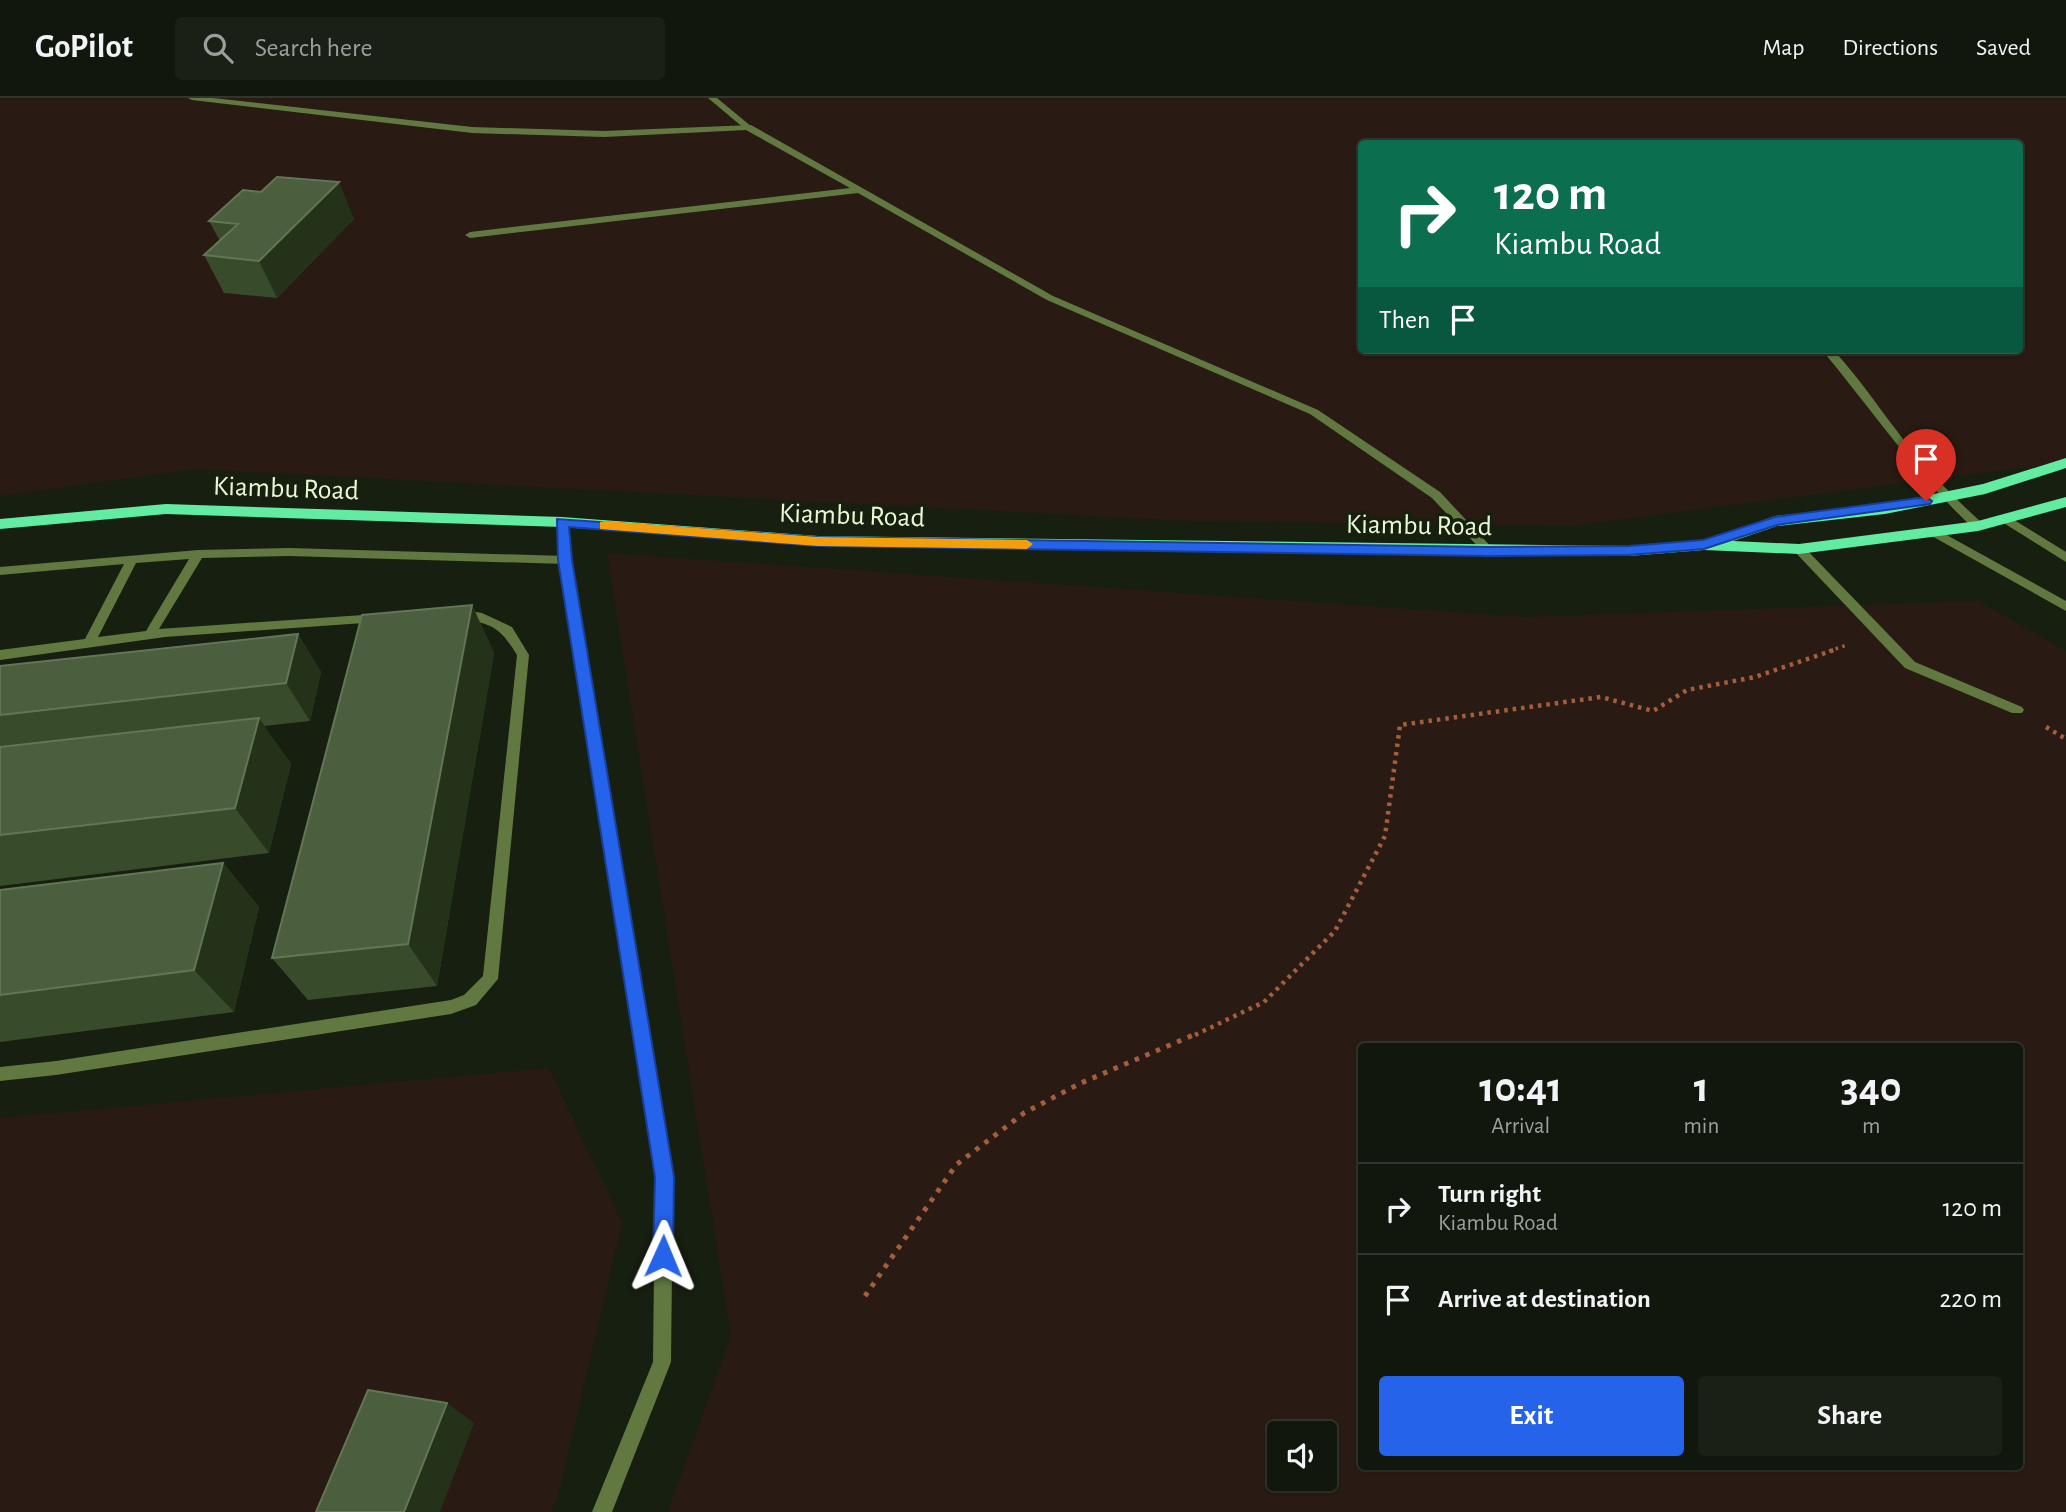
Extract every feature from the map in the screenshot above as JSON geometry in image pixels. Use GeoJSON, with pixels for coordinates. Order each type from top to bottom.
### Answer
{"type":"FeatureCollection","features":[{"type":"Feature","properties":{"kind":"highway","name":"Kiambu Road"},"geometry":{"type":"LineString","coordinates":[[1704,545],[1775,521],[1885,509],[1946,497],[1985,489],[2066,463]]}},
{"type":"Feature","properties":{"kind":"highway","name":"Kiambu Road"},"geometry":{"type":"LineString","coordinates":[[0,524],[166,509],[562,522],[818,541],[1629,551],[1704,545],[1799,549],[1978,526],[2066,502]]}},
{"type":"Feature","properties":{"kind":"street"},"geometry":{"type":"LineString","coordinates":[[192,98],[472,130],[604,134],[748,127]]}},
{"type":"Feature","properties":{"kind":"street"},"geometry":{"type":"LineString","coordinates":[[712,98],[748,127],[1050,298],[1314,412],[1436,495],[1489,551]]}},
{"type":"Feature","properties":{"kind":"street"},"geometry":{"type":"LineString","coordinates":[[470,235],[859,190]]}},
{"type":"Feature","properties":{"kind":"street"},"geometry":{"type":"LineString","coordinates":[[1831,354],[1850,371],[1885,423],[1946,497],[1978,526]]}},
{"type":"Feature","properties":{"kind":"street"},"geometry":{"type":"LineString","coordinates":[[2006,519],[2066,558]]}},
{"type":"Feature","properties":{"kind":"street"},"geometry":{"type":"LineString","coordinates":[[562,522],[565,560],[664,1177],[662,1362],[602,1512]]}},
{"type":"Feature","properties":{"kind":"street"},"geometry":{"type":"LineString","coordinates":[[1934,533],[2066,607]]}},
{"type":"Feature","properties":{"kind":"street"},"geometry":{"type":"LineString","coordinates":[[1799,549],[1910,665],[2017,710]]}},
{"type":"Feature","properties":{"kind":"street"},"geometry":{"type":"LineString","coordinates":[[0,570],[198,554],[289,552],[565,560]]}},
{"type":"Feature","properties":{"kind":"street"},"geometry":{"type":"LineString","coordinates":[[149,636],[198,554]]}},
{"type":"Feature","properties":{"kind":"street"},"geometry":{"type":"LineString","coordinates":[[89,643],[132,560]]}},
{"type":"Feature","properties":{"kind":"street"},"geometry":{"type":"LineString","coordinates":[[0,1074],[56,1068],[452,1007],[470,1000],[490,979],[523,655],[508,630],[478,616],[439,613]]}},
{"type":"Feature","properties":{"kind":"street"},"geometry":{"type":"LineString","coordinates":[[0,654],[149,636],[398,616]]}},
{"type":"Feature","properties":{"kind":"path"},"geometry":{"type":"LineString","coordinates":[[864,1296],[956,1165],[1024,1114],[1081,1083],[1170,1046],[1264,1002],[1335,931],[1385,836],[1400,725],[1601,696],[1653,711],[1687,690],[1755,677],[1805,661],[1880,631]]}},
{"type":"Feature","properties":{"kind":"shaded area"},"geometry":{"type":"Polygon","coordinates":[[[0,98],[2066,98],[2066,462],[1570,526],[1188,521],[195,469],[0,496],[0,98]]]}},
{"type":"Feature","properties":{"kind":"shaded area"},"geometry":{"type":"Polygon","coordinates":[[[607,553],[1524,617],[1978,601],[2066,651],[2066,1512],[668,1512],[731,1336],[607,553]]]}},
{"type":"Feature","properties":{"kind":"shaded area"},"geometry":{"type":"Polygon","coordinates":[[[549,1068],[622,1223],[558,1497],[550,1512],[0,1512],[0,1118],[549,1068]]]}},
{"type":"Feature","properties":{"kind":"building"},"geometry":{"type":"Polygon","coordinates":[[[277,177],[339,182],[259,261],[204,255],[238,224],[209,221],[243,190],[261,192],[277,177]]]}},
{"type":"Feature","properties":{"kind":"building"},"geometry":{"type":"Polygon","coordinates":[[[472,605],[408,944],[272,958],[362,615],[472,605]]]}},
{"type":"Feature","properties":{"kind":"building"},"geometry":{"type":"Polygon","coordinates":[[[298,634],[286,683],[0,715],[0,666],[298,634]]]}},
{"type":"Feature","properties":{"kind":"building"},"geometry":{"type":"Polygon","coordinates":[[[259,718],[235,808],[0,835],[0,747],[259,718]]]}},
{"type":"Feature","properties":{"kind":"building"},"geometry":{"type":"Polygon","coordinates":[[[223,863],[194,970],[0,995],[0,890],[223,863]]]}},
{"type":"Feature","properties":{"kind":"building"},"geometry":{"type":"Polygon","coordinates":[[[368,1390],[447,1403],[404,1512],[316,1512],[368,1390]]]}},
{"type":"Feature","properties":{"kind":"slow traffic"},"geometry":{"type":"LineString","coordinates":[[605,525],[818,541],[1027,544]]}},
{"type":"Feature","properties":{"kind":"route"},"geometry":{"type":"LineString","coordinates":[[663,1256],[664,1177],[565,560],[562,522],[818,541],[1629,551],[1704,545],[1775,521],[1885,509],[1926,501]]}}]}
